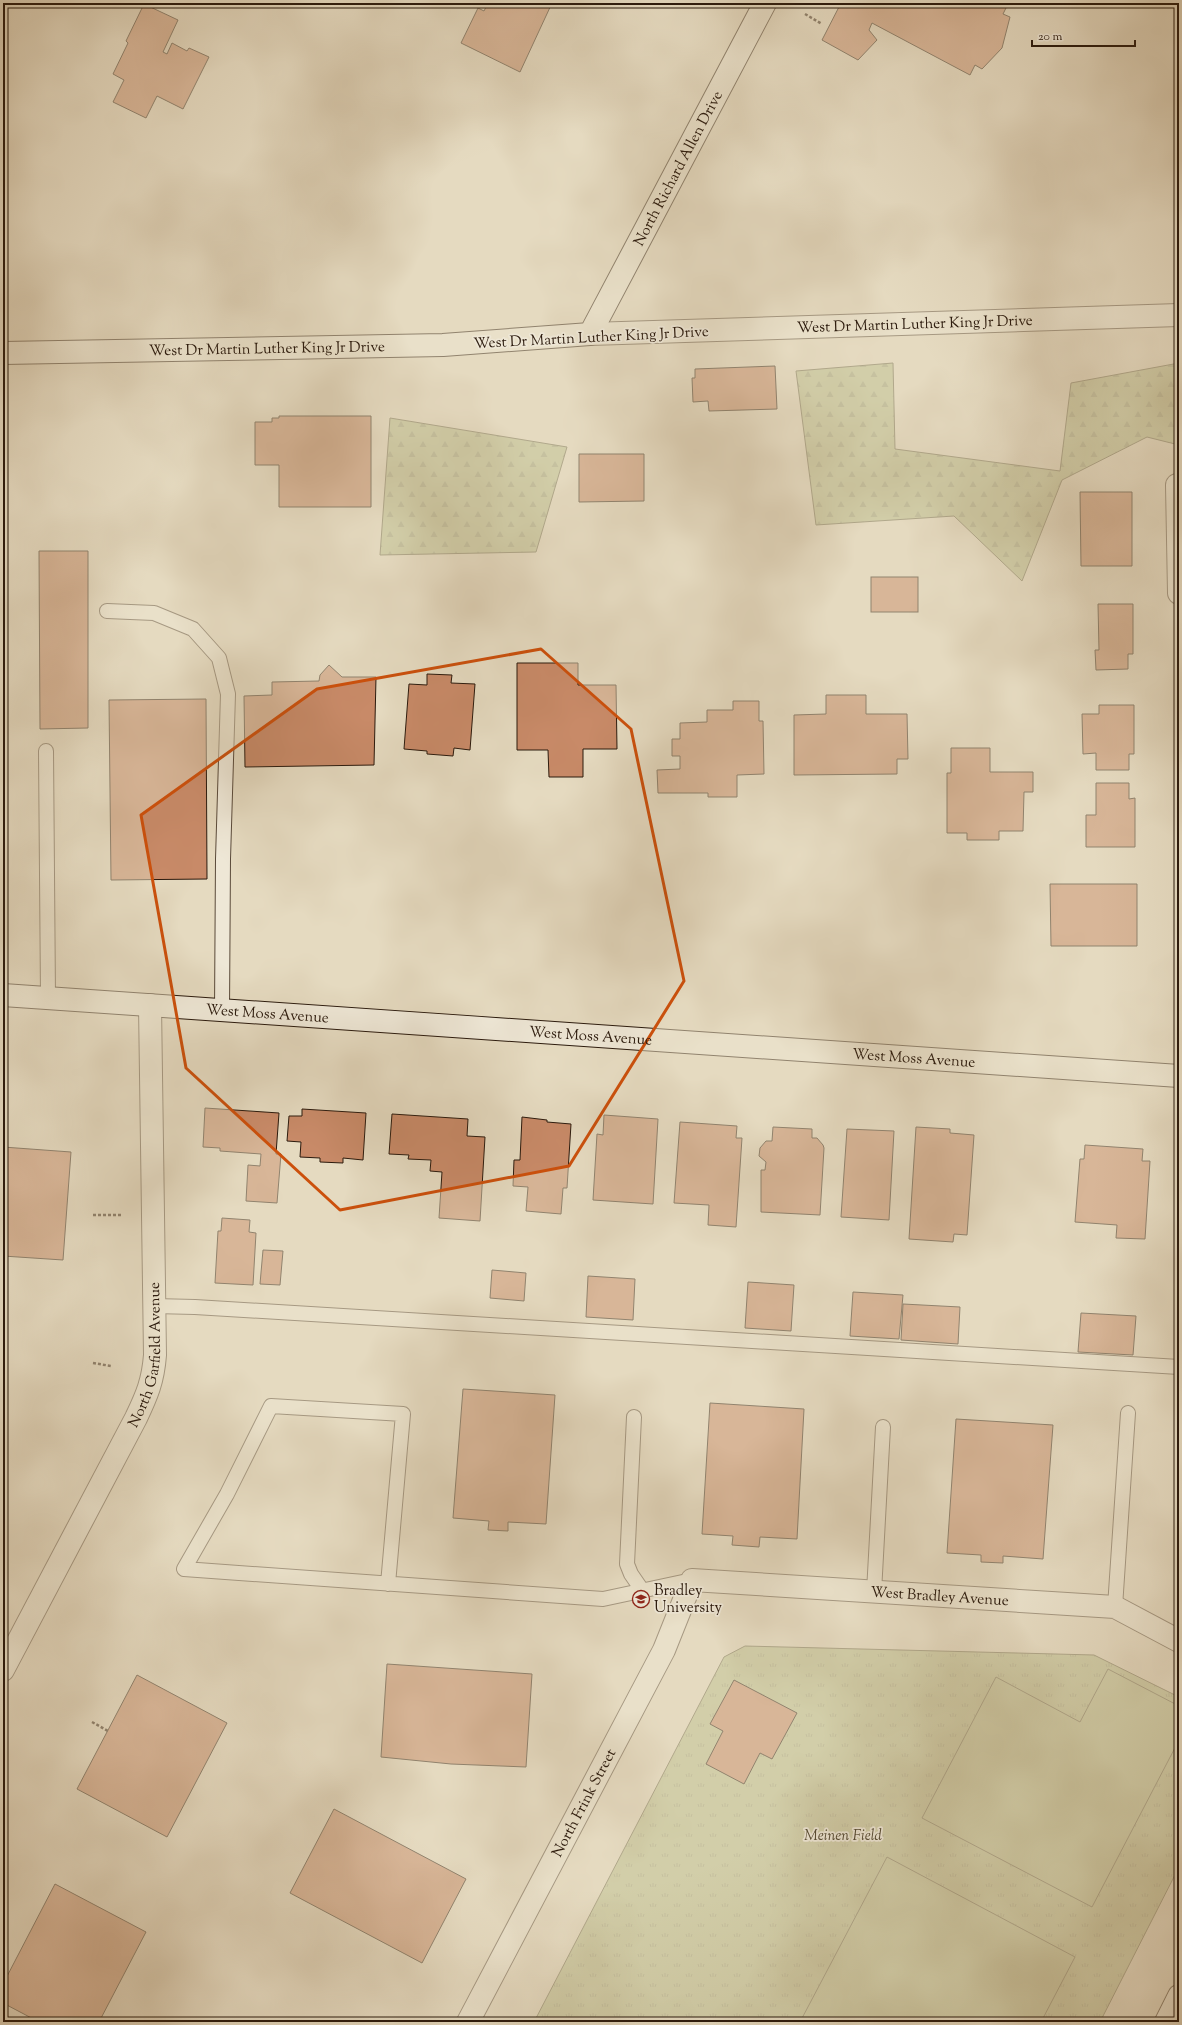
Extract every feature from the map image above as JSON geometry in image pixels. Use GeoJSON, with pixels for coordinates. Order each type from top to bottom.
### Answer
{"type":"FeatureCollection","features":[{"type":"Feature","properties":{"kind":"street","name":"North Richard Allen Drive"},"geometry":{"type":"LineString","coordinates":[[590,334],[765,3]]}},
{"type":"Feature","properties":{"kind":"street","name":"West Dr Martin Luther King Jr Drive"},"geometry":{"type":"LineString","coordinates":[[3,353],[443,345],[590,334],[1179,315]]}},
{"type":"Feature","properties":{"kind":"street"},"geometry":{"type":"LineString","coordinates":[[1177,485],[1179,593]]}},
{"type":"Feature","properties":{"kind":"street","name":"West Moss Avenue"},"geometry":{"type":"LineString","coordinates":[[3,995],[1179,1076]]}},
{"type":"Feature","properties":{"kind":"street","name":"North Garfield Avenue"},"geometry":{"type":"LineString","coordinates":[[3,1670],[148,1396],[154,1368],[150,1005]]}},
{"type":"Feature","properties":{"kind":"street","name":"West Bradley Avenue"},"geometry":{"type":"LineString","coordinates":[[692,1580],[1115,1607],[1179,1641]]}},
{"type":"Feature","properties":{"kind":"street","name":"North Frink Street"},"geometry":{"type":"LineString","coordinates":[[468,2022],[664,1650],[692,1580]]}},
{"type":"Feature","properties":{"kind":"street"},"geometry":{"type":"LineString","coordinates":[[1166,2022],[1179,1996]]}},
{"type":"Feature","properties":{"kind":"lane"},"geometry":{"type":"LineString","coordinates":[[107,611],[154,613],[193,629],[219,658],[228,694],[223,859],[222,1010]]}},
{"type":"Feature","properties":{"kind":"lane"},"geometry":{"type":"LineString","coordinates":[[46,751],[48,997]]}},
{"type":"Feature","properties":{"kind":"lane"},"geometry":{"type":"LineString","coordinates":[[154,1306],[195,1307],[1179,1367]]}},
{"type":"Feature","properties":{"kind":"lane"},"geometry":{"type":"LineString","coordinates":[[388,1584],[403,1414],[271,1406],[227,1494],[184,1569],[388,1584],[603,1599],[692,1580]]}},
{"type":"Feature","properties":{"kind":"lane"},"geometry":{"type":"LineString","coordinates":[[1115,1607],[1128,1413]]}},
{"type":"Feature","properties":{"kind":"lane"},"geometry":{"type":"LineString","coordinates":[[634,1417],[628,1564],[631,1574],[642,1590]]}},
{"type":"Feature","properties":{"kind":"lane"},"geometry":{"type":"LineString","coordinates":[[874,1592],[883,1427]]}},
{"type":"Feature","properties":{"kind":"path"},"geometry":{"type":"LineString","coordinates":[[805,14],[822,24]]}},
{"type":"Feature","properties":{"kind":"path"},"geometry":{"type":"LineString","coordinates":[[93,1215],[111,1215]]}},
{"type":"Feature","properties":{"kind":"path"},"geometry":{"type":"LineString","coordinates":[[93,1363],[111,1366]]}},
{"type":"Feature","properties":{"kind":"path"},"geometry":{"type":"LineString","coordinates":[[92,1722],[108,1731]]}},
{"type":"Feature","properties":{"kind":"highlighted area"},"geometry":{"type":"Polygon","coordinates":[[[541,649],[631,729],[684,981],[569,1166],[340,1210],[186,1068],[141,815],[317,689],[541,649]]]}},
{"type":"Feature","properties":{"kind":"green space"},"geometry":{"type":"Polygon","coordinates":[[[893,363],[895,449],[1060,471],[1071,383],[1179,363],[1179,445],[1147,437],[1062,480],[1022,581],[954,516],[816,525],[796,371],[893,363]]]}},
{"type":"Feature","properties":{"kind":"green space"},"geometry":{"type":"Polygon","coordinates":[[[390,418],[567,447],[536,552],[380,555],[390,418]]]}},
{"type":"Feature","properties":{"kind":"green space","name":"Meinen Field"},"geometry":{"type":"Polygon","coordinates":[[[745,1646],[1094,1655],[1179,1697],[1179,1867],[1100,2022],[534,2022],[724,1657],[745,1646]]]}},
{"type":"Feature","properties":{"kind":"green space"},"geometry":{"type":"Polygon","coordinates":[[[1108,1669],[1179,1706],[1179,1740],[1092,1907],[922,1818],[996,1677],[1080,1722],[1108,1669]]]}},
{"type":"Feature","properties":{"kind":"green space"},"geometry":{"type":"Polygon","coordinates":[[[887,1857],[1075,1957],[1041,2022],[800,2022],[887,1857]]]}},
{"type":"Feature","properties":{"kind":"building"},"geometry":{"type":"Polygon","coordinates":[[[488,3],[552,3],[520,72],[461,43],[478,8],[484,11],[488,3]]]}},
{"type":"Feature","properties":{"kind":"building"},"geometry":{"type":"Polygon","coordinates":[[[841,3],[1006,3],[1008,4],[1003,14],[1010,17],[1002,48],[982,69],[975,65],[970,75],[872,23],[869,30],[877,40],[858,60],[822,40],[841,3]]]}},
{"type":"Feature","properties":{"kind":"building"},"geometry":{"type":"Polygon","coordinates":[[[144,4],[178,20],[163,52],[167,54],[172,43],[187,51],[189,48],[209,57],[183,109],[157,96],[146,118],[113,102],[124,80],[113,74],[128,43],[126,41],[144,4]]]}},
{"type":"Feature","properties":{"kind":"building"},"geometry":{"type":"Polygon","coordinates":[[[775,366],[777,409],[709,411],[708,401],[693,402],[692,378],[695,378],[695,369],[775,366]]]}},
{"type":"Feature","properties":{"kind":"building"},"geometry":{"type":"Polygon","coordinates":[[[279,416],[371,416],[371,507],[279,507],[279,465],[255,465],[255,422],[272,422],[272,418],[279,418],[279,416]]]}},
{"type":"Feature","properties":{"kind":"building"},"geometry":{"type":"Polygon","coordinates":[[[579,454],[644,454],[644,501],[579,502],[579,454]]]}},
{"type":"Feature","properties":{"kind":"building"},"geometry":{"type":"Polygon","coordinates":[[[1080,492],[1132,492],[1132,566],[1081,566],[1080,492]]]}},
{"type":"Feature","properties":{"kind":"building"},"geometry":{"type":"Polygon","coordinates":[[[39,551],[88,551],[88,728],[40,729],[39,551]]]}},
{"type":"Feature","properties":{"kind":"building"},"geometry":{"type":"Polygon","coordinates":[[[871,577],[918,577],[918,612],[871,612],[871,577]]]}},
{"type":"Feature","properties":{"kind":"building"},"geometry":{"type":"Polygon","coordinates":[[[1098,604],[1133,604],[1133,654],[1128,654],[1128,669],[1096,670],[1095,650],[1099,650],[1098,604]]]}},
{"type":"Feature","properties":{"kind":"building"},"geometry":{"type":"Polygon","coordinates":[[[517,663],[578,663],[578,685],[616,685],[617,749],[583,749],[583,777],[549,777],[548,750],[517,750],[517,663]]]}},
{"type":"Feature","properties":{"kind":"building"},"geometry":{"type":"Polygon","coordinates":[[[329,665],[342,677],[376,677],[374,765],[245,767],[244,696],[272,695],[272,682],[319,681],[320,675],[329,665]]]}},
{"type":"Feature","properties":{"kind":"building"},"geometry":{"type":"Polygon","coordinates":[[[427,674],[452,675],[451,683],[475,684],[470,750],[454,748],[453,756],[427,754],[427,751],[404,749],[409,684],[427,685],[427,674]]]}},
{"type":"Feature","properties":{"kind":"building"},"geometry":{"type":"Polygon","coordinates":[[[826,695],[866,695],[866,714],[907,714],[908,759],[897,759],[897,774],[794,775],[794,715],[826,714],[826,695]]]}},
{"type":"Feature","properties":{"kind":"building"},"geometry":{"type":"Polygon","coordinates":[[[206,699],[207,879],[111,880],[109,700],[206,699]]]}},
{"type":"Feature","properties":{"kind":"building"},"geometry":{"type":"Polygon","coordinates":[[[733,701],[759,701],[759,721],[763,721],[764,774],[737,775],[737,797],[708,797],[708,793],[658,793],[657,770],[680,769],[680,756],[672,756],[672,739],[680,739],[680,723],[707,722],[707,710],[733,710],[733,701]]]}},
{"type":"Feature","properties":{"kind":"building"},"geometry":{"type":"Polygon","coordinates":[[[1099,705],[1134,705],[1134,754],[1129,754],[1129,770],[1096,770],[1096,753],[1083,754],[1082,714],[1099,714],[1099,705]]]}},
{"type":"Feature","properties":{"kind":"building"},"geometry":{"type":"Polygon","coordinates":[[[951,748],[990,748],[990,772],[1033,772],[1033,792],[1024,792],[1023,831],[999,831],[999,840],[967,840],[967,833],[947,833],[947,773],[951,773],[951,748]]]}},
{"type":"Feature","properties":{"kind":"building"},"geometry":{"type":"Polygon","coordinates":[[[1096,783],[1129,783],[1129,799],[1135,798],[1135,847],[1086,847],[1086,815],[1096,815],[1096,783]]]}},
{"type":"Feature","properties":{"kind":"building"},"geometry":{"type":"Polygon","coordinates":[[[1050,884],[1137,884],[1137,946],[1051,946],[1050,884]]]}},
{"type":"Feature","properties":{"kind":"building"},"geometry":{"type":"Polygon","coordinates":[[[205,1108],[279,1113],[276,1154],[281,1154],[277,1203],[246,1201],[248,1165],[260,1166],[261,1154],[220,1151],[220,1148],[203,1147],[205,1108]]]}},
{"type":"Feature","properties":{"kind":"building"},"geometry":{"type":"Polygon","coordinates":[[[302,1109],[366,1113],[363,1160],[343,1158],[343,1163],[320,1162],[320,1158],[300,1157],[301,1142],[287,1141],[289,1116],[302,1116],[302,1109]]]}},
{"type":"Feature","properties":{"kind":"building"},"geometry":{"type":"Polygon","coordinates":[[[392,1114],[468,1119],[467,1136],[485,1137],[480,1221],[439,1218],[442,1172],[430,1171],[431,1160],[408,1159],[409,1155],[389,1154],[392,1114]]]}},
{"type":"Feature","properties":{"kind":"building"},"geometry":{"type":"Polygon","coordinates":[[[604,1115],[658,1119],[653,1204],[593,1200],[597,1134],[603,1135],[604,1115]]]}},
{"type":"Feature","properties":{"kind":"building"},"geometry":{"type":"Polygon","coordinates":[[[522,1117],[547,1120],[547,1122],[571,1124],[567,1188],[563,1188],[561,1214],[526,1211],[528,1187],[513,1186],[514,1160],[520,1160],[522,1117]]]}},
{"type":"Feature","properties":{"kind":"building"},"geometry":{"type":"Polygon","coordinates":[[[680,1122],[737,1126],[736,1138],[742,1138],[736,1227],[708,1225],[709,1205],[674,1203],[680,1122]]]}},
{"type":"Feature","properties":{"kind":"building"},"geometry":{"type":"Polygon","coordinates":[[[773,1127],[812,1129],[812,1138],[817,1138],[823,1145],[820,1215],[761,1212],[761,1170],[765,1170],[766,1162],[759,1156],[760,1148],[766,1141],[772,1141],[773,1127]]]}},
{"type":"Feature","properties":{"kind":"building"},"geometry":{"type":"Polygon","coordinates":[[[916,1127],[950,1129],[950,1133],[974,1135],[967,1235],[954,1234],[953,1242],[909,1239],[916,1127]]]}},
{"type":"Feature","properties":{"kind":"building"},"geometry":{"type":"Polygon","coordinates":[[[847,1129],[894,1131],[889,1220],[841,1217],[847,1129]]]}},
{"type":"Feature","properties":{"kind":"building"},"geometry":{"type":"Polygon","coordinates":[[[1085,1145],[1143,1149],[1142,1161],[1150,1161],[1145,1239],[1116,1238],[1117,1225],[1075,1222],[1080,1159],[1084,1159],[1085,1145]]]}},
{"type":"Feature","properties":{"kind":"building"},"geometry":{"type":"Polygon","coordinates":[[[3,1147],[71,1152],[63,1260],[3,1256],[3,1147]]]}},
{"type":"Feature","properties":{"kind":"building"},"geometry":{"type":"Polygon","coordinates":[[[222,1218],[250,1220],[249,1232],[256,1233],[253,1285],[215,1283],[218,1231],[221,1231],[222,1218]]]}},
{"type":"Feature","properties":{"kind":"building"},"geometry":{"type":"Polygon","coordinates":[[[263,1250],[283,1251],[280,1285],[260,1284],[263,1250]]]}},
{"type":"Feature","properties":{"kind":"building"},"geometry":{"type":"Polygon","coordinates":[[[492,1270],[526,1273],[524,1301],[490,1298],[492,1270]]]}},
{"type":"Feature","properties":{"kind":"building"},"geometry":{"type":"Polygon","coordinates":[[[588,1276],[635,1279],[633,1320],[586,1317],[588,1276]]]}},
{"type":"Feature","properties":{"kind":"building"},"geometry":{"type":"Polygon","coordinates":[[[748,1282],[794,1285],[791,1331],[745,1328],[748,1282]]]}},
{"type":"Feature","properties":{"kind":"building"},"geometry":{"type":"Polygon","coordinates":[[[853,1292],[903,1295],[899,1339],[850,1336],[853,1292]]]}},
{"type":"Feature","properties":{"kind":"building"},"geometry":{"type":"Polygon","coordinates":[[[903,1304],[960,1307],[958,1344],[901,1340],[903,1304]]]}},
{"type":"Feature","properties":{"kind":"building"},"geometry":{"type":"Polygon","coordinates":[[[1081,1313],[1136,1316],[1133,1355],[1078,1352],[1081,1313]]]}},
{"type":"Feature","properties":{"kind":"building"},"geometry":{"type":"Polygon","coordinates":[[[463,1389],[555,1395],[546,1524],[508,1522],[508,1531],[488,1530],[489,1521],[453,1518],[463,1389]]]}},
{"type":"Feature","properties":{"kind":"building"},"geometry":{"type":"Polygon","coordinates":[[[710,1403],[804,1409],[797,1539],[760,1537],[759,1547],[732,1545],[733,1536],[702,1534],[710,1403]]]}},
{"type":"Feature","properties":{"kind":"building"},"geometry":{"type":"Polygon","coordinates":[[[956,1419],[1053,1425],[1043,1559],[1003,1556],[1003,1563],[981,1562],[981,1555],[947,1553],[956,1419]]]}},
{"type":"Feature","properties":{"kind":"building"},"geometry":{"type":"Polygon","coordinates":[[[387,1664],[532,1674],[526,1767],[451,1764],[381,1757],[387,1664]]]}},
{"type":"Feature","properties":{"kind":"building"},"geometry":{"type":"Polygon","coordinates":[[[137,1675],[227,1723],[167,1837],[77,1789],[137,1675]]]}},
{"type":"Feature","properties":{"kind":"building"},"geometry":{"type":"Polygon","coordinates":[[[734,1680],[797,1713],[772,1759],[760,1753],[744,1784],[706,1764],[723,1731],[710,1724],[734,1680]]]}},
{"type":"Feature","properties":{"kind":"building"},"geometry":{"type":"Polygon","coordinates":[[[334,1809],[466,1879],[422,1963],[290,1893],[334,1809]]]}},
{"type":"Feature","properties":{"kind":"building"},"geometry":{"type":"Polygon","coordinates":[[[55,1884],[146,1932],[99,2022],[39,2022],[3,2003],[3,1984],[55,1884]]]}},
{"type":"Feature","properties":{"kind":"place","name":"Bradley University"},"geometry":{"type":"Point","coordinates":[641,1599]}}]}
